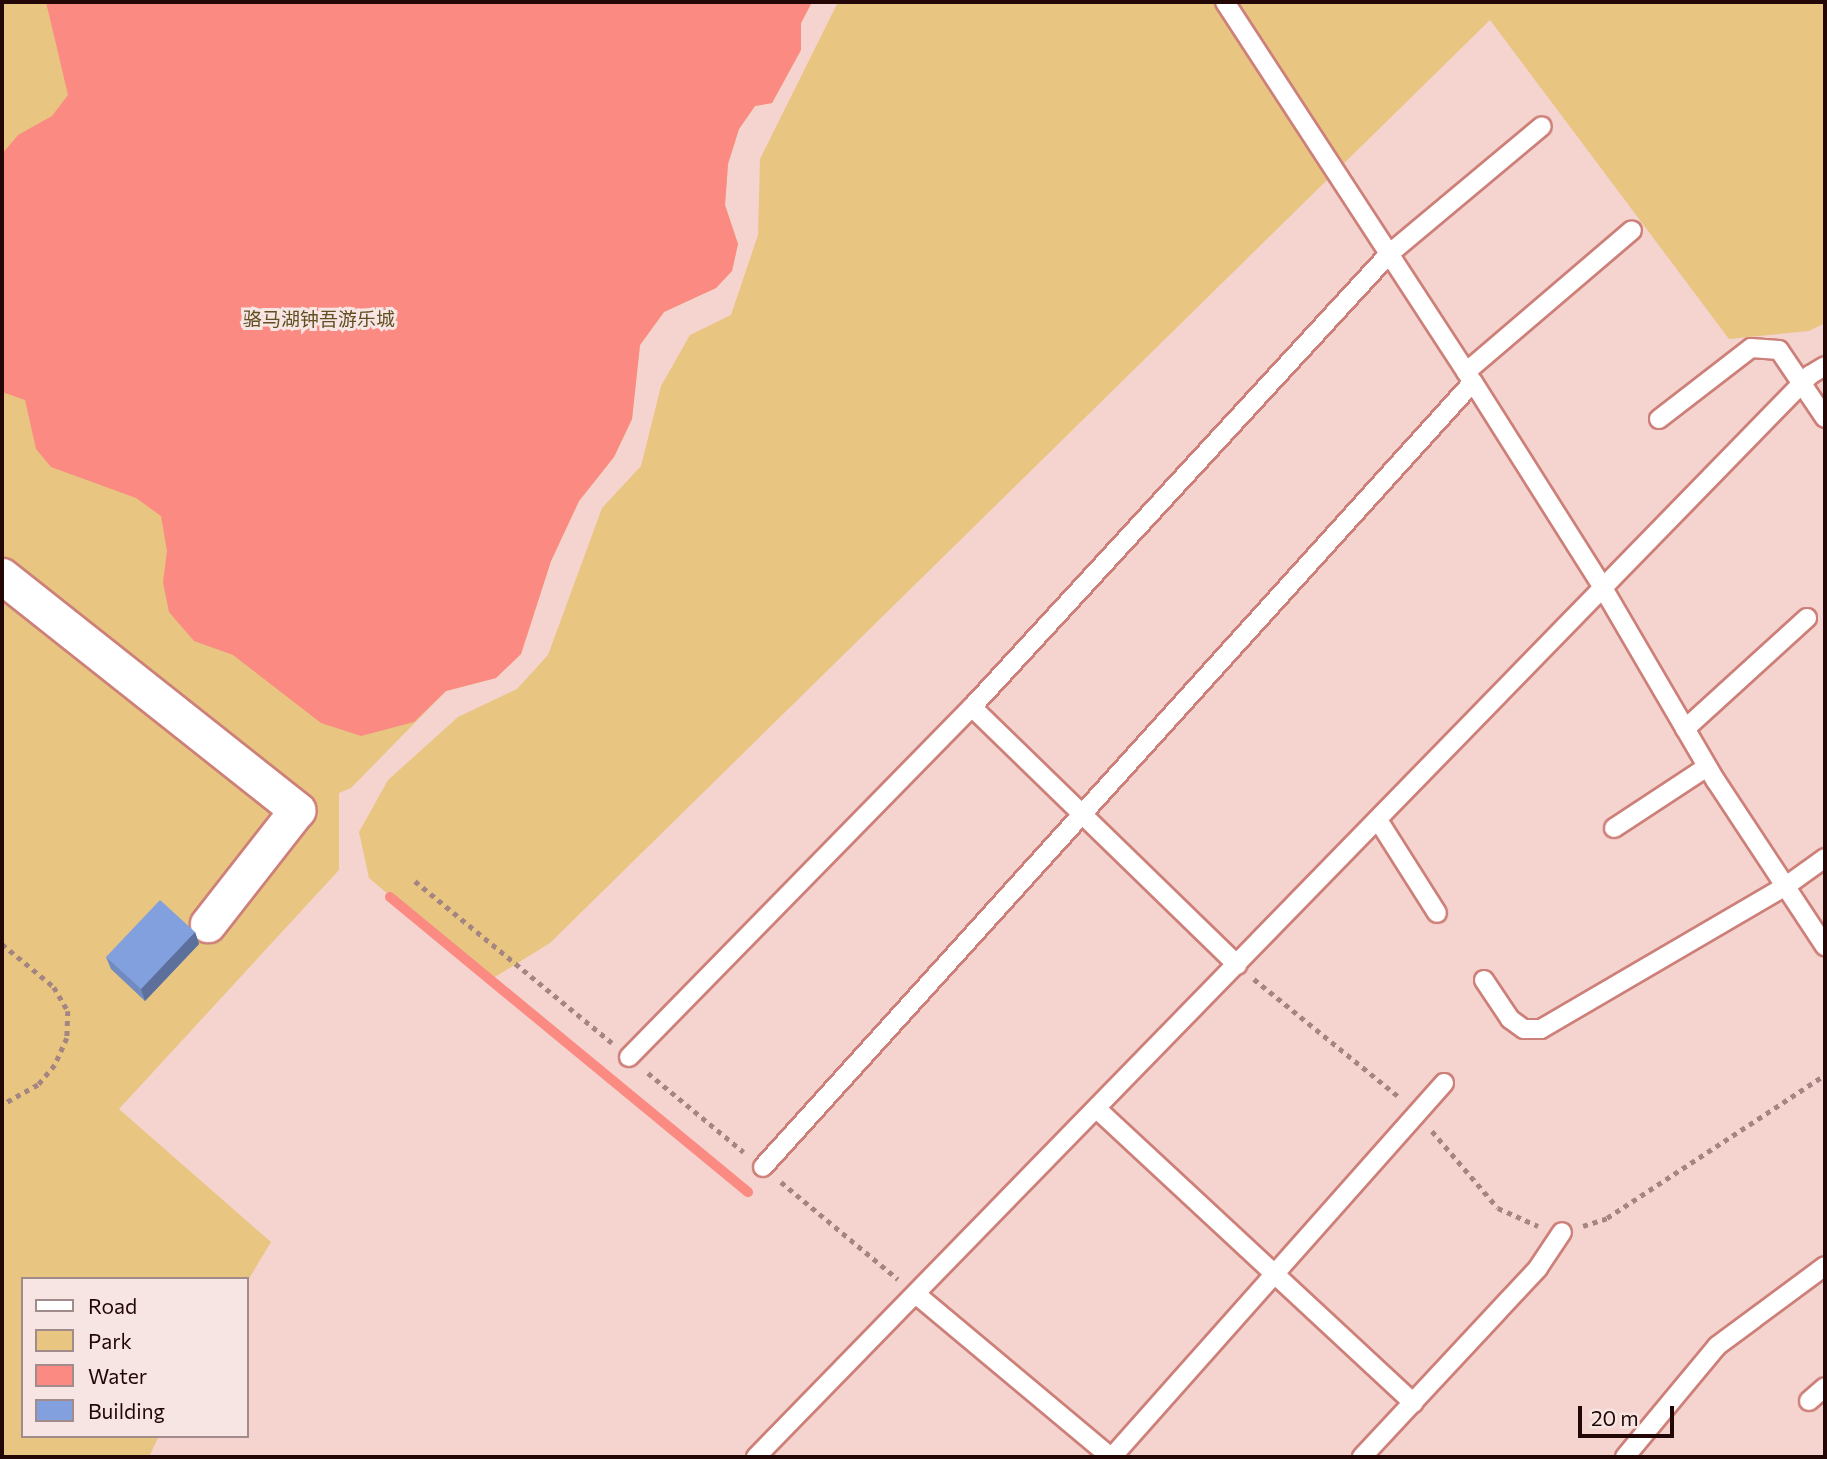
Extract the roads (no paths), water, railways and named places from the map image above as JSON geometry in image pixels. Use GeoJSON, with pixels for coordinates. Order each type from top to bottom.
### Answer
{"type":"FeatureCollection","features":[{"type":"Feature","properties":{"kind":"street"},"geometry":{"type":"LineString","coordinates":[[2,576],[297,810],[208,924]]}},
{"type":"Feature","properties":{"kind":"lane"},"geometry":{"type":"LineString","coordinates":[[1225,2],[1470,377],[1603,588],[1707,767],[1825,946]]}},
{"type":"Feature","properties":{"kind":"lane"},"geometry":{"type":"LineString","coordinates":[[629,1057],[972,707],[1390,254],[1542,126]]}},
{"type":"Feature","properties":{"kind":"lane"},"geometry":{"type":"LineString","coordinates":[[763,1167],[1081,816],[1470,377],[1632,230]]}},
{"type":"Feature","properties":{"kind":"lane"},"geometry":{"type":"LineString","coordinates":[[1659,419],[1751,348],[1779,350],[1825,418]]}},
{"type":"Feature","properties":{"kind":"lane"},"geometry":{"type":"LineString","coordinates":[[756,1457],[917,1295],[1802,383],[1825,366]]}},
{"type":"Feature","properties":{"kind":"lane"},"geometry":{"type":"LineString","coordinates":[[1685,729],[1807,618]]}},
{"type":"Feature","properties":{"kind":"lane"},"geometry":{"type":"LineString","coordinates":[[972,707],[1237,965]]}},
{"type":"Feature","properties":{"kind":"lane"},"geometry":{"type":"LineString","coordinates":[[1614,828],[1707,767]]}},
{"type":"Feature","properties":{"kind":"lane"},"geometry":{"type":"LineString","coordinates":[[1378,820],[1437,913]]}},
{"type":"Feature","properties":{"kind":"lane"},"geometry":{"type":"LineString","coordinates":[[1484,980],[1510,1018],[1524,1029],[1541,1029],[1786,886],[1825,858]]}},
{"type":"Feature","properties":{"kind":"lane"},"geometry":{"type":"LineString","coordinates":[[917,1295],[1112,1457],[1444,1083]]}},
{"type":"Feature","properties":{"kind":"lane"},"geometry":{"type":"LineString","coordinates":[[1097,1109],[1413,1403]]}},
{"type":"Feature","properties":{"kind":"lane"},"geometry":{"type":"LineString","coordinates":[[1362,1457],[1538,1268],[1562,1232]]}},
{"type":"Feature","properties":{"kind":"lane"},"geometry":{"type":"LineString","coordinates":[[1626,1457],[1717,1346],[1825,1266]]}},
{"type":"Feature","properties":{"kind":"lane"},"geometry":{"type":"LineString","coordinates":[[1809,1401],[1825,1387]]}},
{"type":"Feature","properties":{"kind":"water","name":"骆马湖钟吾游乐城"},"geometry":{"type":"Polygon","coordinates":[[[46,2],[812,2],[801,23],[801,50],[772,103],[755,106],[739,129],[728,164],[725,205],[738,244],[732,271],[716,288],[664,312],[640,345],[632,419],[614,457],[579,501],[551,561],[521,654],[496,678],[446,691],[414,722],[361,736],[321,723],[233,655],[194,641],[169,612],[163,582],[167,551],[161,516],[136,498],[51,467],[36,449],[25,400],[2,392],[2,154],[18,135],[52,116],[68,95],[46,2]]]}},
{"type":"Feature","properties":{"kind":"waterway"},"geometry":{"type":"LineString","coordinates":[[390,897],[748,1192]]}}]}
